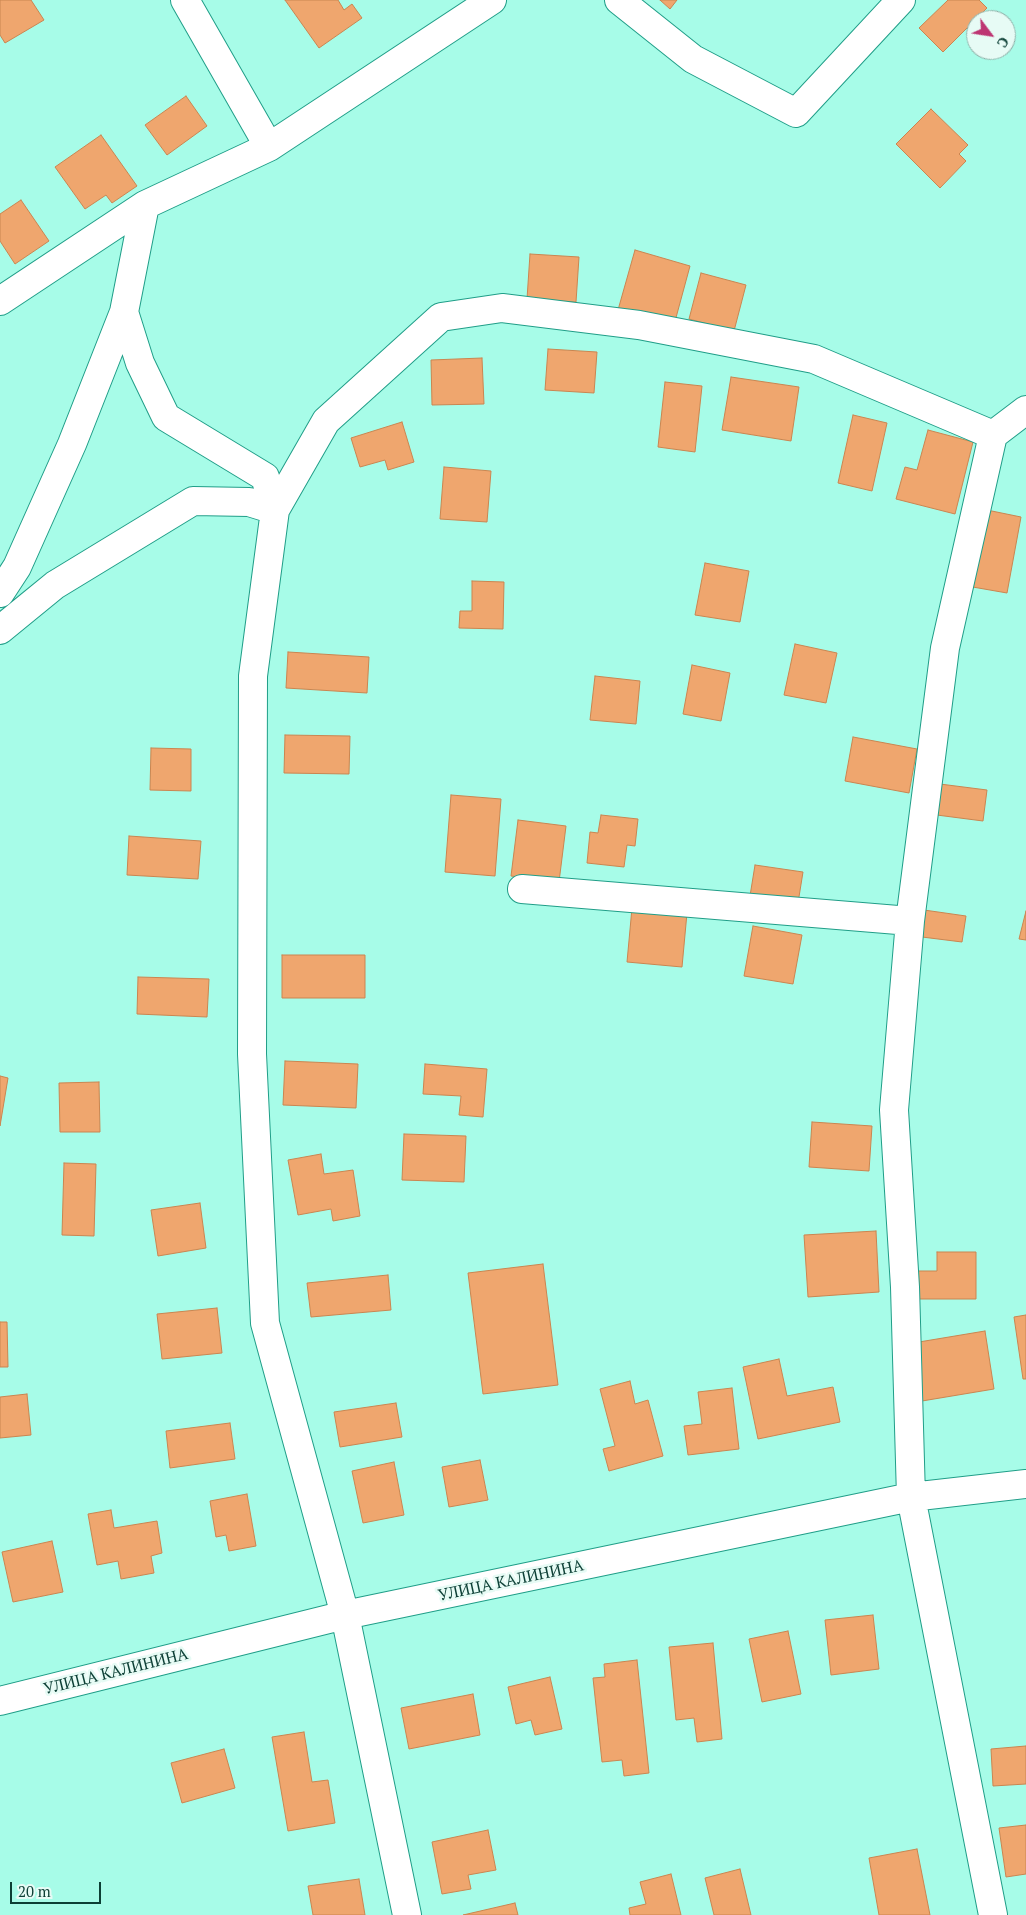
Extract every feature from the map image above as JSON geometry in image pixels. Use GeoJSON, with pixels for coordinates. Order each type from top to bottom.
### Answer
{"type":"FeatureCollection","features":[{"type":"Feature","properties":{"kind":"street"},"geometry":{"type":"LineString","coordinates":[[185,0],[269,146]]}},
{"type":"Feature","properties":{"kind":"street"},"geometry":{"type":"LineString","coordinates":[[0,300],[145,204],[269,146],[492,0]]}},
{"type":"Feature","properties":{"kind":"street"},"geometry":{"type":"LineString","coordinates":[[619,0],[693,59],[796,113],[901,0]]}},
{"type":"Feature","properties":{"kind":"street"},"geometry":{"type":"LineString","coordinates":[[0,593],[17,567],[72,444],[124,312],[145,204]]}},
{"type":"Feature","properties":{"kind":"street"},"geometry":{"type":"LineString","coordinates":[[407,1915],[345,1615],[264,1323],[252,1054],[253,676],[275,510],[326,421],[441,317],[502,308],[638,326],[814,359],[994,435]]}},
{"type":"Feature","properties":{"kind":"street"},"geometry":{"type":"LineString","coordinates":[[124,312],[140,363],[166,417],[265,477],[275,510]]}},
{"type":"Feature","properties":{"kind":"street"},"geometry":{"type":"LineString","coordinates":[[993,1915],[911,1497],[905,1287],[894,1110],[910,921],[945,648],[994,435],[1026,410]]}},
{"type":"Feature","properties":{"kind":"street"},"geometry":{"type":"LineString","coordinates":[[0,630],[55,585],[193,501],[249,502],[275,510]]}},
{"type":"Feature","properties":{"kind":"street"},"geometry":{"type":"LineString","coordinates":[[522,889],[910,921]]}},
{"type":"Feature","properties":{"kind":"street","name":"УЛИЦА КАЛИНИНА"},"geometry":{"type":"LineString","coordinates":[[0,1701],[345,1615],[911,1497],[1026,1484]]}},
{"type":"Feature","properties":{"kind":"building"},"geometry":{"type":"Polygon","coordinates":[[[0,0],[31,0],[44,20],[5,43],[0,35],[0,0]]]}},
{"type":"Feature","properties":{"kind":"building"},"geometry":{"type":"Polygon","coordinates":[[[285,0],[338,0],[344,10],[352,4],[362,18],[319,48],[285,0]]]}},
{"type":"Feature","properties":{"kind":"building"},"geometry":{"type":"Polygon","coordinates":[[[660,0],[677,0],[670,9],[660,0]]]}},
{"type":"Feature","properties":{"kind":"building"},"geometry":{"type":"Polygon","coordinates":[[[948,0],[979,0],[987,8],[985,10],[966,10],[966,29],[943,52],[919,28],[948,0]]]}},
{"type":"Feature","properties":{"kind":"building"},"geometry":{"type":"Polygon","coordinates":[[[186,96],[207,126],[167,155],[145,125],[186,96]]]}},
{"type":"Feature","properties":{"kind":"building"},"geometry":{"type":"Polygon","coordinates":[[[931,109],[968,145],[959,154],[966,161],[940,188],[896,144],[931,109]]]}},
{"type":"Feature","properties":{"kind":"building"},"geometry":{"type":"Polygon","coordinates":[[[101,135],[137,186],[112,203],[106,195],[85,209],[55,167],[101,135]]]}},
{"type":"Feature","properties":{"kind":"building"},"geometry":{"type":"Polygon","coordinates":[[[21,200],[49,241],[15,264],[0,241],[0,214],[21,200]]]}},
{"type":"Feature","properties":{"kind":"building"},"geometry":{"type":"Polygon","coordinates":[[[635,250],[690,266],[674,325],[618,310],[635,250]]]}},
{"type":"Feature","properties":{"kind":"building"},"geometry":{"type":"Polygon","coordinates":[[[530,254],[579,257],[576,302],[527,299],[530,254]]]}},
{"type":"Feature","properties":{"kind":"building"},"geometry":{"type":"Polygon","coordinates":[[[701,273],[746,285],[734,331],[689,319],[701,273]]]}},
{"type":"Feature","properties":{"kind":"building"},"geometry":{"type":"Polygon","coordinates":[[[548,349],[597,352],[594,393],[545,390],[548,349]]]}},
{"type":"Feature","properties":{"kind":"building"},"geometry":{"type":"Polygon","coordinates":[[[482,358],[484,404],[432,405],[431,360],[482,358]]]}},
{"type":"Feature","properties":{"kind":"building"},"geometry":{"type":"Polygon","coordinates":[[[731,377],[799,387],[791,441],[722,430],[731,377]]]}},
{"type":"Feature","properties":{"kind":"building"},"geometry":{"type":"Polygon","coordinates":[[[665,382],[702,386],[695,452],[658,447],[665,382]]]}},
{"type":"Feature","properties":{"kind":"building"},"geometry":{"type":"Polygon","coordinates":[[[853,415],[887,423],[872,491],[838,483],[853,415]]]}},
{"type":"Feature","properties":{"kind":"building"},"geometry":{"type":"Polygon","coordinates":[[[402,422],[414,462],[388,470],[385,460],[360,467],[351,438],[402,422]]]}},
{"type":"Feature","properties":{"kind":"building"},"geometry":{"type":"Polygon","coordinates":[[[928,430],[973,442],[955,514],[896,499],[905,467],[917,470],[928,430]]]}},
{"type":"Feature","properties":{"kind":"building"},"geometry":{"type":"Polygon","coordinates":[[[444,467],[491,471],[487,522],[440,519],[444,467]]]}},
{"type":"Feature","properties":{"kind":"building"},"geometry":{"type":"Polygon","coordinates":[[[982,509],[1021,517],[1007,593],[967,586],[982,509]]]}},
{"type":"Feature","properties":{"kind":"building"},"geometry":{"type":"Polygon","coordinates":[[[705,563],[749,571],[740,622],[695,615],[705,563]]]}},
{"type":"Feature","properties":{"kind":"building"},"geometry":{"type":"Polygon","coordinates":[[[472,581],[504,582],[503,629],[459,628],[460,611],[472,611],[472,581]]]}},
{"type":"Feature","properties":{"kind":"building"},"geometry":{"type":"Polygon","coordinates":[[[795,644],[837,653],[826,703],[784,695],[795,644]]]}},
{"type":"Feature","properties":{"kind":"building"},"geometry":{"type":"Polygon","coordinates":[[[288,652],[369,657],[367,693],[286,688],[288,652]]]}},
{"type":"Feature","properties":{"kind":"building"},"geometry":{"type":"Polygon","coordinates":[[[692,665],[730,673],[721,721],[683,714],[692,665]]]}},
{"type":"Feature","properties":{"kind":"building"},"geometry":{"type":"Polygon","coordinates":[[[595,676],[640,681],[636,724],[590,720],[595,676]]]}},
{"type":"Feature","properties":{"kind":"building"},"geometry":{"type":"Polygon","coordinates":[[[285,735],[350,736],[349,774],[284,773],[285,735]]]}},
{"type":"Feature","properties":{"kind":"building"},"geometry":{"type":"Polygon","coordinates":[[[853,737],[917,749],[909,793],[845,781],[853,737]]]}},
{"type":"Feature","properties":{"kind":"building"},"geometry":{"type":"Polygon","coordinates":[[[151,748],[191,749],[191,791],[150,790],[151,748]]]}},
{"type":"Feature","properties":{"kind":"building"},"geometry":{"type":"Polygon","coordinates":[[[932,783],[987,790],[983,821],[929,814],[932,783]]]}},
{"type":"Feature","properties":{"kind":"building"},"geometry":{"type":"Polygon","coordinates":[[[451,795],[501,799],[495,876],[445,872],[451,795]]]}},
{"type":"Feature","properties":{"kind":"building"},"geometry":{"type":"Polygon","coordinates":[[[601,815],[638,819],[635,846],[627,845],[624,867],[587,863],[590,832],[598,833],[601,815]]]}},
{"type":"Feature","properties":{"kind":"building"},"geometry":{"type":"Polygon","coordinates":[[[518,820],[566,826],[559,882],[511,876],[518,820]]]}},
{"type":"Feature","properties":{"kind":"building"},"geometry":{"type":"Polygon","coordinates":[[[129,836],[201,841],[198,879],[127,875],[129,836]]]}},
{"type":"Feature","properties":{"kind":"building"},"geometry":{"type":"Polygon","coordinates":[[[755,865],[803,872],[798,903],[750,896],[755,865]]]}},
{"type":"Feature","properties":{"kind":"building"},"geometry":{"type":"Polygon","coordinates":[[[632,908],[687,913],[682,967],[627,962],[632,908]]]}},
{"type":"Feature","properties":{"kind":"building"},"geometry":{"type":"Polygon","coordinates":[[[917,909],[966,916],[962,942],[914,936],[917,909]]]}},
{"type":"Feature","properties":{"kind":"building"},"geometry":{"type":"Polygon","coordinates":[[[1026,911],[1026,940],[1019,939],[1026,911]]]}},
{"type":"Feature","properties":{"kind":"building"},"geometry":{"type":"Polygon","coordinates":[[[753,926],[802,935],[793,984],[744,976],[753,926]]]}},
{"type":"Feature","properties":{"kind":"building"},"geometry":{"type":"Polygon","coordinates":[[[282,955],[365,955],[365,998],[282,998],[282,955]]]}},
{"type":"Feature","properties":{"kind":"building"},"geometry":{"type":"Polygon","coordinates":[[[138,977],[209,979],[207,1017],[137,1014],[138,977]]]}},
{"type":"Feature","properties":{"kind":"building"},"geometry":{"type":"Polygon","coordinates":[[[285,1061],[358,1064],[356,1108],[283,1105],[285,1061]]]}},
{"type":"Feature","properties":{"kind":"building"},"geometry":{"type":"Polygon","coordinates":[[[425,1064],[487,1069],[483,1117],[459,1115],[461,1096],[423,1094],[425,1064]]]}},
{"type":"Feature","properties":{"kind":"building"},"geometry":{"type":"Polygon","coordinates":[[[0,1076],[8,1078],[0,1126],[0,1076]]]}},
{"type":"Feature","properties":{"kind":"building"},"geometry":{"type":"Polygon","coordinates":[[[99,1082],[100,1132],[60,1132],[59,1083],[99,1082]]]}},
{"type":"Feature","properties":{"kind":"building"},"geometry":{"type":"Polygon","coordinates":[[[812,1122],[872,1126],[869,1171],[809,1167],[812,1122]]]}},
{"type":"Feature","properties":{"kind":"building"},"geometry":{"type":"Polygon","coordinates":[[[404,1134],[466,1136],[464,1182],[402,1180],[404,1134]]]}},
{"type":"Feature","properties":{"kind":"building"},"geometry":{"type":"Polygon","coordinates":[[[321,1154],[324,1174],[353,1170],[360,1216],[333,1221],[331,1209],[298,1215],[288,1160],[321,1154]]]}},
{"type":"Feature","properties":{"kind":"building"},"geometry":{"type":"Polygon","coordinates":[[[64,1163],[96,1164],[94,1236],[62,1235],[64,1163]]]}},
{"type":"Feature","properties":{"kind":"building"},"geometry":{"type":"Polygon","coordinates":[[[200,1203],[206,1248],[158,1256],[151,1210],[200,1203]]]}},
{"type":"Feature","properties":{"kind":"building"},"geometry":{"type":"Polygon","coordinates":[[[876,1231],[879,1292],[808,1297],[804,1235],[876,1231]]]}},
{"type":"Feature","properties":{"kind":"building"},"geometry":{"type":"Polygon","coordinates":[[[937,1252],[976,1252],[976,1299],[911,1299],[911,1271],[937,1271],[937,1252]]]}},
{"type":"Feature","properties":{"kind":"building"},"geometry":{"type":"Polygon","coordinates":[[[543,1264],[558,1385],[483,1394],[468,1273],[543,1264]]]}},
{"type":"Feature","properties":{"kind":"building"},"geometry":{"type":"Polygon","coordinates":[[[388,1275],[391,1310],[311,1317],[307,1283],[388,1275]]]}},
{"type":"Feature","properties":{"kind":"building"},"geometry":{"type":"Polygon","coordinates":[[[217,1308],[222,1353],[162,1359],[157,1314],[217,1308]]]}},
{"type":"Feature","properties":{"kind":"building"},"geometry":{"type":"Polygon","coordinates":[[[1026,1315],[1026,1379],[1023,1379],[1014,1317],[1026,1315]]]}},
{"type":"Feature","properties":{"kind":"building"},"geometry":{"type":"Polygon","coordinates":[[[0,1322],[7,1322],[8,1367],[0,1367],[0,1322]]]}},
{"type":"Feature","properties":{"kind":"building"},"geometry":{"type":"Polygon","coordinates":[[[985,1331],[994,1389],[922,1401],[913,1343],[985,1331]]]}},
{"type":"Feature","properties":{"kind":"building"},"geometry":{"type":"Polygon","coordinates":[[[779,1359],[787,1396],[833,1387],[840,1422],[758,1439],[743,1367],[779,1359]]]}},
{"type":"Feature","properties":{"kind":"building"},"geometry":{"type":"Polygon","coordinates":[[[630,1381],[635,1404],[648,1400],[663,1456],[609,1471],[603,1449],[615,1446],[600,1389],[630,1381]]]}},
{"type":"Feature","properties":{"kind":"building"},"geometry":{"type":"Polygon","coordinates":[[[732,1388],[739,1449],[688,1455],[684,1426],[702,1424],[698,1392],[732,1388]]]}},
{"type":"Feature","properties":{"kind":"building"},"geometry":{"type":"Polygon","coordinates":[[[27,1394],[31,1435],[0,1438],[0,1397],[27,1394]]]}},
{"type":"Feature","properties":{"kind":"building"},"geometry":{"type":"Polygon","coordinates":[[[396,1403],[402,1437],[340,1447],[334,1412],[396,1403]]]}},
{"type":"Feature","properties":{"kind":"building"},"geometry":{"type":"Polygon","coordinates":[[[230,1423],[235,1459],[170,1468],[166,1431],[230,1423]]]}},
{"type":"Feature","properties":{"kind":"building"},"geometry":{"type":"Polygon","coordinates":[[[480,1460],[488,1500],[449,1507],[442,1467],[480,1460]]]}},
{"type":"Feature","properties":{"kind":"building"},"geometry":{"type":"Polygon","coordinates":[[[394,1462],[404,1515],[363,1523],[352,1471],[394,1462]]]}},
{"type":"Feature","properties":{"kind":"building"},"geometry":{"type":"Polygon","coordinates":[[[247,1494],[256,1546],[229,1551],[226,1535],[216,1537],[210,1501],[247,1494]]]}},
{"type":"Feature","properties":{"kind":"building"},"geometry":{"type":"Polygon","coordinates":[[[111,1510],[114,1528],[157,1521],[162,1553],[151,1556],[154,1573],[121,1579],[118,1561],[97,1565],[88,1514],[111,1510]]]}},
{"type":"Feature","properties":{"kind":"building"},"geometry":{"type":"Polygon","coordinates":[[[52,1541],[63,1592],[13,1602],[2,1552],[52,1541]]]}},
{"type":"Feature","properties":{"kind":"building"},"geometry":{"type":"Polygon","coordinates":[[[873,1615],[879,1669],[831,1675],[825,1620],[873,1615]]]}},
{"type":"Feature","properties":{"kind":"building"},"geometry":{"type":"Polygon","coordinates":[[[788,1631],[801,1694],[762,1702],[749,1639],[788,1631]]]}},
{"type":"Feature","properties":{"kind":"building"},"geometry":{"type":"Polygon","coordinates":[[[713,1643],[722,1739],[697,1742],[694,1718],[676,1720],[669,1647],[713,1643]]]}},
{"type":"Feature","properties":{"kind":"building"},"geometry":{"type":"Polygon","coordinates":[[[637,1660],[649,1773],[624,1776],[622,1760],[602,1762],[593,1678],[605,1677],[604,1664],[637,1660]]]}},
{"type":"Feature","properties":{"kind":"building"},"geometry":{"type":"Polygon","coordinates":[[[550,1677],[562,1729],[535,1735],[531,1720],[516,1724],[508,1687],[550,1677]]]}},
{"type":"Feature","properties":{"kind":"building"},"geometry":{"type":"Polygon","coordinates":[[[473,1694],[480,1735],[409,1749],[401,1708],[473,1694]]]}},
{"type":"Feature","properties":{"kind":"building"},"geometry":{"type":"Polygon","coordinates":[[[304,1732],[312,1782],[328,1780],[335,1823],[288,1831],[272,1737],[304,1732]]]}},
{"type":"Feature","properties":{"kind":"building"},"geometry":{"type":"Polygon","coordinates":[[[1026,1746],[1026,1784],[993,1786],[991,1749],[1026,1746]]]}},
{"type":"Feature","properties":{"kind":"building"},"geometry":{"type":"Polygon","coordinates":[[[224,1749],[235,1788],[182,1803],[171,1763],[224,1749]]]}},
{"type":"Feature","properties":{"kind":"building"},"geometry":{"type":"Polygon","coordinates":[[[1026,1825],[1026,1874],[1006,1877],[999,1828],[1026,1825]]]}},
{"type":"Feature","properties":{"kind":"building"},"geometry":{"type":"Polygon","coordinates":[[[488,1830],[496,1870],[468,1875],[471,1889],[442,1894],[432,1842],[488,1830]]]}},
{"type":"Feature","properties":{"kind":"building"},"geometry":{"type":"Polygon","coordinates":[[[917,1849],[930,1915],[879,1915],[869,1858],[917,1849]]]}},
{"type":"Feature","properties":{"kind":"building"},"geometry":{"type":"Polygon","coordinates":[[[740,1869],[751,1915],[714,1915],[705,1878],[740,1869]]]}},
{"type":"Feature","properties":{"kind":"building"},"geometry":{"type":"Polygon","coordinates":[[[671,1874],[681,1915],[630,1915],[629,1908],[646,1904],[640,1882],[671,1874]]]}},
{"type":"Feature","properties":{"kind":"building"},"geometry":{"type":"Polygon","coordinates":[[[359,1879],[365,1915],[313,1915],[308,1886],[359,1879]]]}},
{"type":"Feature","properties":{"kind":"building"},"geometry":{"type":"Polygon","coordinates":[[[515,1903],[518,1915],[463,1915],[515,1903]]]}}]}
